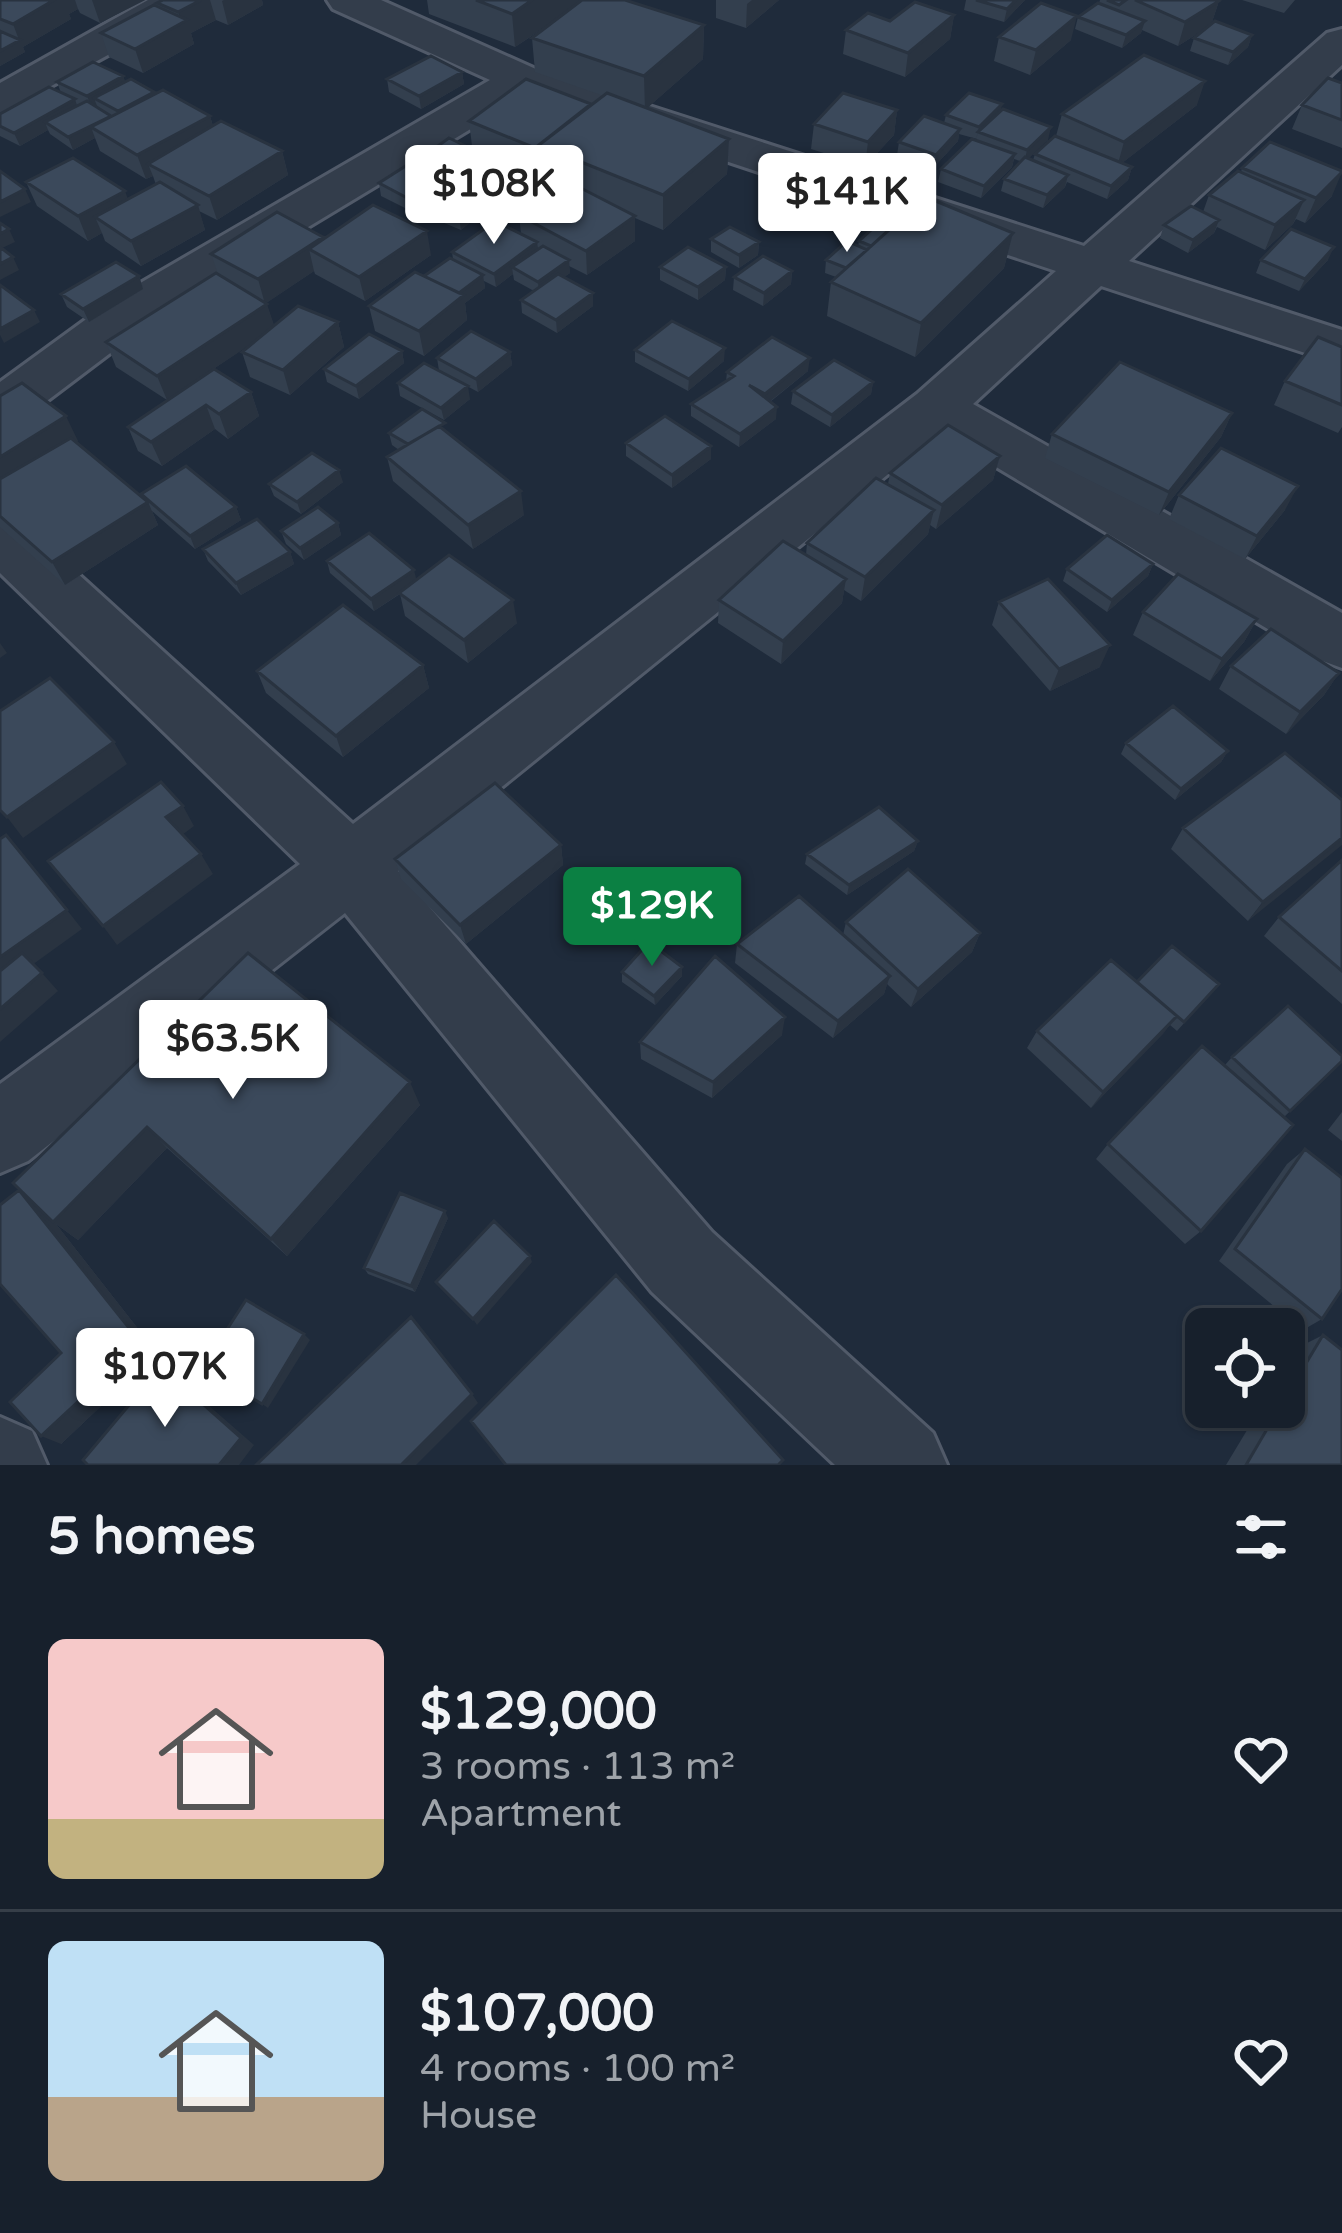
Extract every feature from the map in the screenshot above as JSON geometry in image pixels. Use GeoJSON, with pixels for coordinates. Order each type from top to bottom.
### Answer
{"type":"FeatureCollection","features":[{"type":"Feature","properties":{"kind":"street"},"geometry":{"type":"LineString","coordinates":[[0,101],[178,0]]}},
{"type":"Feature","properties":{"kind":"street"},"geometry":{"type":"LineString","coordinates":[[347,0],[524,79],[1342,348]]}},
{"type":"Feature","properties":{"kind":"street"},"geometry":{"type":"LineString","coordinates":[[0,1133],[351,867],[936,407],[1342,42]]}},
{"type":"Feature","properties":{"kind":"street"},"geometry":{"type":"LineString","coordinates":[[0,409],[136,308],[524,79]]}},
{"type":"Feature","properties":{"kind":"street"},"geometry":{"type":"LineString","coordinates":[[936,407],[1342,643]]}},
{"type":"Feature","properties":{"kind":"street"},"geometry":{"type":"LineString","coordinates":[[0,537],[351,867],[682,1262],[901,1465]]}},
{"type":"Feature","properties":{"kind":"building"},"geometry":{"type":"Polygon","coordinates":[[[0,0],[54,0],[13,24],[0,19],[0,0]]]}},
{"type":"Feature","properties":{"kind":"building"},"geometry":{"type":"Polygon","coordinates":[[[201,0],[178,12],[157,3],[201,0]]]}},
{"type":"Feature","properties":{"kind":"building"},"geometry":{"type":"Polygon","coordinates":[[[476,0],[532,0],[512,14],[476,0]]]}},
{"type":"Feature","properties":{"kind":"building"},"geometry":{"type":"Polygon","coordinates":[[[582,0],[625,0],[704,25],[644,76],[532,38],[582,0]]]}},
{"type":"Feature","properties":{"kind":"building"},"geometry":{"type":"Polygon","coordinates":[[[976,0],[1016,0],[1007,9],[976,0]]]}},
{"type":"Feature","properties":{"kind":"building"},"geometry":{"type":"Polygon","coordinates":[[[1135,0],[1217,0],[1219,1],[1185,22],[1135,0]]]}},
{"type":"Feature","properties":{"kind":"building"},"geometry":{"type":"Polygon","coordinates":[[[915,2],[954,15],[908,53],[846,30],[868,13],[890,21],[915,2]]]}},
{"type":"Feature","properties":{"kind":"building"},"geometry":{"type":"Polygon","coordinates":[[[1041,3],[1077,16],[1036,50],[999,37],[1041,3]]]}},
{"type":"Feature","properties":{"kind":"building"},"geometry":{"type":"Polygon","coordinates":[[[1098,3],[1145,21],[1126,35],[1078,17],[1098,3]]]}},
{"type":"Feature","properties":{"kind":"building"},"geometry":{"type":"Polygon","coordinates":[[[154,5],[187,20],[135,49],[101,33],[154,5]]]}},
{"type":"Feature","properties":{"kind":"building"},"geometry":{"type":"Polygon","coordinates":[[[1215,21],[1252,35],[1233,52],[1194,38],[1215,21]]]}},
{"type":"Feature","properties":{"kind":"building"},"geometry":{"type":"Polygon","coordinates":[[[0,31],[20,40],[0,51],[0,31]]]}},
{"type":"Feature","properties":{"kind":"building"},"geometry":{"type":"Polygon","coordinates":[[[1144,55],[1205,81],[1124,142],[1062,114],[1144,55]]]}},
{"type":"Feature","properties":{"kind":"building"},"geometry":{"type":"Polygon","coordinates":[[[431,56],[462,72],[419,96],[387,79],[431,56]]]}},
{"type":"Feature","properties":{"kind":"building"},"geometry":{"type":"Polygon","coordinates":[[[93,62],[123,76],[87,96],[57,82],[93,62]]]}},
{"type":"Feature","properties":{"kind":"building"},"geometry":{"type":"Polygon","coordinates":[[[1328,78],[1342,83],[1342,120],[1302,105],[1328,78]]]}},
{"type":"Feature","properties":{"kind":"building"},"geometry":{"type":"Polygon","coordinates":[[[131,79],[154,92],[118,111],[94,98],[131,79]]]}},
{"type":"Feature","properties":{"kind":"building"},"geometry":{"type":"Polygon","coordinates":[[[526,79],[591,104],[535,148],[469,121],[526,79]]]}},
{"type":"Feature","properties":{"kind":"building"},"geometry":{"type":"Polygon","coordinates":[[[49,87],[75,99],[14,133],[0,126],[0,114],[49,87]]]}},
{"type":"Feature","properties":{"kind":"building"},"geometry":{"type":"Polygon","coordinates":[[[163,90],[210,116],[137,155],[91,127],[163,90]]]}},
{"type":"Feature","properties":{"kind":"building"},"geometry":{"type":"Polygon","coordinates":[[[607,93],[729,139],[663,195],[539,145],[607,93]]]}},
{"type":"Feature","properties":{"kind":"building"},"geometry":{"type":"Polygon","coordinates":[[[843,93],[897,110],[868,142],[814,124],[843,93]]]}},
{"type":"Feature","properties":{"kind":"building"},"geometry":{"type":"Polygon","coordinates":[[[969,93],[1002,104],[979,127],[946,115],[969,93]]]}},
{"type":"Feature","properties":{"kind":"building"},"geometry":{"type":"Polygon","coordinates":[[[87,101],[111,116],[68,137],[45,122],[87,101]]]}},
{"type":"Feature","properties":{"kind":"building"},"geometry":{"type":"Polygon","coordinates":[[[1003,109],[1051,127],[1027,150],[978,132],[1003,109]]]}},
{"type":"Feature","properties":{"kind":"building"},"geometry":{"type":"Polygon","coordinates":[[[924,116],[960,129],[936,155],[899,142],[924,116]]]}},
{"type":"Feature","properties":{"kind":"building"},"geometry":{"type":"Polygon","coordinates":[[[221,121],[282,151],[209,196],[148,164],[221,121]]]}},
{"type":"Feature","properties":{"kind":"building"},"geometry":{"type":"Polygon","coordinates":[[[1055,136],[1132,167],[1111,186],[1035,154],[1055,136]]]}},
{"type":"Feature","properties":{"kind":"building"},"geometry":{"type":"Polygon","coordinates":[[[449,138],[482,154],[457,171],[424,156],[449,138]]]}},
{"type":"Feature","properties":{"kind":"building"},"geometry":{"type":"Polygon","coordinates":[[[972,139],[1015,154],[984,186],[941,169],[972,139]]]}},
{"type":"Feature","properties":{"kind":"building"},"geometry":{"type":"Polygon","coordinates":[[[1270,142],[1342,172],[1316,198],[1242,168],[1270,142]]]}},
{"type":"Feature","properties":{"kind":"building"},"geometry":{"type":"Polygon","coordinates":[[[1025,157],[1068,175],[1047,195],[1004,179],[1025,157]]]}},
{"type":"Feature","properties":{"kind":"building"},"geometry":{"type":"Polygon","coordinates":[[[73,158],[125,191],[78,216],[26,182],[73,158]]]}},
{"type":"Feature","properties":{"kind":"building"},"geometry":{"type":"Polygon","coordinates":[[[415,160],[447,176],[411,200],[379,183],[415,160]]]}},
{"type":"Feature","properties":{"kind":"building"},"geometry":{"type":"Polygon","coordinates":[[[0,171],[25,189],[0,202],[0,171]]]}},
{"type":"Feature","properties":{"kind":"building"},"geometry":{"type":"Polygon","coordinates":[[[1238,171],[1304,200],[1275,225],[1209,195],[1238,171]]]}},
{"type":"Feature","properties":{"kind":"building"},"geometry":{"type":"Polygon","coordinates":[[[467,180],[492,189],[459,217],[435,208],[467,180]]]}},
{"type":"Feature","properties":{"kind":"building"},"geometry":{"type":"Polygon","coordinates":[[[160,182],[198,205],[131,241],[95,217],[160,182]]]}},
{"type":"Feature","properties":{"kind":"building"},"geometry":{"type":"Polygon","coordinates":[[[569,182],[635,216],[586,251],[519,215],[569,182]]]}},
{"type":"Feature","properties":{"kind":"building"},"geometry":{"type":"Polygon","coordinates":[[[926,197],[1013,233],[921,323],[831,282],[926,197]]]}},
{"type":"Feature","properties":{"kind":"building"},"geometry":{"type":"Polygon","coordinates":[[[373,205],[427,231],[359,277],[309,249],[373,205]]]}},
{"type":"Feature","properties":{"kind":"building"},"geometry":{"type":"Polygon","coordinates":[[[1191,206],[1219,220],[1193,240],[1164,225],[1191,206]]]}},
{"type":"Feature","properties":{"kind":"building"},"geometry":{"type":"Polygon","coordinates":[[[277,212],[323,237],[258,279],[211,254],[277,212]]]}},
{"type":"Feature","properties":{"kind":"building"},"geometry":{"type":"Polygon","coordinates":[[[495,221],[537,242],[494,274],[452,252],[495,221]]]}},
{"type":"Feature","properties":{"kind":"building"},"geometry":{"type":"Polygon","coordinates":[[[880,222],[892,227],[871,246],[859,241],[880,222]]]}},
{"type":"Feature","properties":{"kind":"building"},"geometry":{"type":"Polygon","coordinates":[[[730,227],[759,242],[739,255],[711,239],[730,227]]]}},
{"type":"Feature","properties":{"kind":"building"},"geometry":{"type":"Polygon","coordinates":[[[1291,229],[1334,247],[1305,279],[1261,260],[1291,229]]]}},
{"type":"Feature","properties":{"kind":"building"},"geometry":{"type":"Polygon","coordinates":[[[847,241],[867,250],[846,268],[826,260],[847,241]]]}},
{"type":"Feature","properties":{"kind":"building"},"geometry":{"type":"Polygon","coordinates":[[[543,246],[569,260],[538,282],[512,267],[543,246]]]}},
{"type":"Feature","properties":{"kind":"building"},"geometry":{"type":"Polygon","coordinates":[[[0,247],[13,257],[0,264],[0,247]]]}},
{"type":"Feature","properties":{"kind":"building"},"geometry":{"type":"Polygon","coordinates":[[[688,247],[726,267],[698,287],[660,267],[688,247]]]}},
{"type":"Feature","properties":{"kind":"building"},"geometry":{"type":"Polygon","coordinates":[[[763,256],[792,271],[764,293],[734,277],[763,256]]]}},
{"type":"Feature","properties":{"kind":"building"},"geometry":{"type":"Polygon","coordinates":[[[450,258],[483,275],[459,293],[424,276],[450,258]]]}},
{"type":"Feature","properties":{"kind":"building"},"geometry":{"type":"Polygon","coordinates":[[[116,262],[139,276],[83,309],[61,294],[116,262]]]}},
{"type":"Feature","properties":{"kind":"building"},"geometry":{"type":"Polygon","coordinates":[[[415,272],[464,295],[419,331],[369,306],[415,272]]]}},
{"type":"Feature","properties":{"kind":"building"},"geometry":{"type":"Polygon","coordinates":[[[216,273],[267,304],[157,376],[106,342],[216,273]]]}},
{"type":"Feature","properties":{"kind":"building"},"geometry":{"type":"Polygon","coordinates":[[[558,274],[593,293],[556,320],[521,300],[558,274]]]}},
{"type":"Feature","properties":{"kind":"building"},"geometry":{"type":"Polygon","coordinates":[[[0,285],[34,310],[0,329],[0,285]]]}},
{"type":"Feature","properties":{"kind":"building"},"geometry":{"type":"Polygon","coordinates":[[[298,306],[338,322],[283,370],[242,352],[298,306]]]}},
{"type":"Feature","properties":{"kind":"building"},"geometry":{"type":"Polygon","coordinates":[[[672,321],[725,348],[689,379],[635,350],[672,321]]]}},
{"type":"Feature","properties":{"kind":"building"},"geometry":{"type":"Polygon","coordinates":[[[471,331],[510,352],[476,379],[437,358],[471,331]]]}},
{"type":"Feature","properties":{"kind":"building"},"geometry":{"type":"Polygon","coordinates":[[[369,334],[402,351],[356,386],[324,369],[369,334]]]}},
{"type":"Feature","properties":{"kind":"building"},"geometry":{"type":"Polygon","coordinates":[[[772,337],[810,358],[765,394],[749,385],[777,407],[740,434],[691,404],[734,376],[727,372],[772,337]]]}},
{"type":"Feature","properties":{"kind":"building"},"geometry":{"type":"Polygon","coordinates":[[[1318,337],[1342,347],[1342,405],[1285,381],[1318,337]]]}},
{"type":"Feature","properties":{"kind":"building"},"geometry":{"type":"Polygon","coordinates":[[[834,360],[873,382],[832,415],[793,391],[834,360]]]}},
{"type":"Feature","properties":{"kind":"building"},"geometry":{"type":"Polygon","coordinates":[[[1120,362],[1232,413],[1169,492],[1052,434],[1120,362]]]}},
{"type":"Feature","properties":{"kind":"building"},"geometry":{"type":"Polygon","coordinates":[[[424,363],[468,386],[441,408],[398,383],[424,363]]]}},
{"type":"Feature","properties":{"kind":"building"},"geometry":{"type":"Polygon","coordinates":[[[214,369],[251,392],[219,414],[206,405],[151,442],[128,427],[214,369]]]}},
{"type":"Feature","properties":{"kind":"building"},"geometry":{"type":"Polygon","coordinates":[[[22,383],[66,416],[0,457],[0,396],[22,383]]]}},
{"type":"Feature","properties":{"kind":"building"},"geometry":{"type":"Polygon","coordinates":[[[422,409],[445,423],[408,444],[389,433],[422,409]]]}},
{"type":"Feature","properties":{"kind":"building"},"geometry":{"type":"Polygon","coordinates":[[[665,416],[711,446],[672,475],[626,443],[665,416]]]}},
{"type":"Feature","properties":{"kind":"building"},"geometry":{"type":"Polygon","coordinates":[[[948,425],[1000,456],[942,505],[890,473],[948,425]]]}},
{"type":"Feature","properties":{"kind":"building"},"geometry":{"type":"Polygon","coordinates":[[[439,426],[521,491],[468,525],[387,457],[439,426]]]}},
{"type":"Feature","properties":{"kind":"building"},"geometry":{"type":"Polygon","coordinates":[[[71,438],[148,502],[52,562],[0,516],[0,479],[71,438]]]}},
{"type":"Feature","properties":{"kind":"building"},"geometry":{"type":"Polygon","coordinates":[[[1221,448],[1298,486],[1257,536],[1179,495],[1221,448]]]}},
{"type":"Feature","properties":{"kind":"building"},"geometry":{"type":"Polygon","coordinates":[[[312,453],[339,470],[297,502],[269,484],[312,453]]]}},
{"type":"Feature","properties":{"kind":"building"},"geometry":{"type":"Polygon","coordinates":[[[186,466],[236,507],[190,536],[141,494],[186,466]]]}},
{"type":"Feature","properties":{"kind":"building"},"geometry":{"type":"Polygon","coordinates":[[[876,478],[934,510],[865,577],[807,543],[876,478]]]}},
{"type":"Feature","properties":{"kind":"building"},"geometry":{"type":"Polygon","coordinates":[[[318,507],[338,523],[300,548],[281,531],[318,507]]]}},
{"type":"Feature","properties":{"kind":"building"},"geometry":{"type":"Polygon","coordinates":[[[257,519],[290,552],[236,583],[203,549],[257,519]]]}},
{"type":"Feature","properties":{"kind":"building"},"geometry":{"type":"Polygon","coordinates":[[[369,533],[414,570],[371,599],[327,561],[369,533]]]}},
{"type":"Feature","properties":{"kind":"building"},"geometry":{"type":"Polygon","coordinates":[[[1107,535],[1153,564],[1112,600],[1067,569],[1107,535]]]}},
{"type":"Feature","properties":{"kind":"building"},"geometry":{"type":"Polygon","coordinates":[[[783,541],[846,579],[783,641],[719,600],[783,541]]]}},
{"type":"Feature","properties":{"kind":"building"},"geometry":{"type":"Polygon","coordinates":[[[449,555],[513,600],[464,640],[399,593],[449,555]]]}},
{"type":"Feature","properties":{"kind":"building"},"geometry":{"type":"Polygon","coordinates":[[[1178,574],[1257,619],[1222,659],[1143,612],[1178,574]]]}},
{"type":"Feature","properties":{"kind":"building"},"geometry":{"type":"Polygon","coordinates":[[[1048,579],[1110,645],[1059,669],[999,602],[1048,579]]]}},
{"type":"Feature","properties":{"kind":"building"},"geometry":{"type":"Polygon","coordinates":[[[343,605],[423,665],[336,736],[257,671],[343,605]]]}},
{"type":"Feature","properties":{"kind":"building"},"geometry":{"type":"Polygon","coordinates":[[[1271,629],[1339,673],[1300,712],[1231,666],[1271,629]]]}},
{"type":"Feature","properties":{"kind":"building"},"geometry":{"type":"Polygon","coordinates":[[[50,678],[114,742],[7,817],[0,810],[0,711],[50,678]]]}},
{"type":"Feature","properties":{"kind":"building"},"geometry":{"type":"Polygon","coordinates":[[[1173,706],[1228,751],[1181,789],[1126,743],[1173,706]]]}},
{"type":"Feature","properties":{"kind":"building"},"geometry":{"type":"Polygon","coordinates":[[[1285,753],[1342,800],[1342,838],[1263,902],[1183,828],[1285,753]]]}},
{"type":"Feature","properties":{"kind":"building"},"geometry":{"type":"Polygon","coordinates":[[[161,782],[183,806],[166,817],[201,854],[103,926],[48,861],[161,782]]]}},
{"type":"Feature","properties":{"kind":"building"},"geometry":{"type":"Polygon","coordinates":[[[495,783],[561,845],[460,925],[395,859],[495,783]]]}},
{"type":"Feature","properties":{"kind":"building"},"geometry":{"type":"Polygon","coordinates":[[[879,807],[918,841],[849,885],[807,854],[879,807]]]}},
{"type":"Feature","properties":{"kind":"building"},"geometry":{"type":"Polygon","coordinates":[[[6,835],[67,910],[0,957],[0,839],[6,835]]]}},
{"type":"Feature","properties":{"kind":"building"},"geometry":{"type":"Polygon","coordinates":[[[1342,860],[1342,971],[1279,917],[1342,860]]]}},
{"type":"Feature","properties":{"kind":"building"},"geometry":{"type":"Polygon","coordinates":[[[908,869],[980,933],[918,989],[846,922],[908,869]]]}},
{"type":"Feature","properties":{"kind":"building"},"geometry":{"type":"Polygon","coordinates":[[[799,896],[890,976],[838,1021],[737,944],[799,896]]]}},
{"type":"Feature","properties":{"kind":"building"},"geometry":{"type":"Polygon","coordinates":[[[649,942],[682,967],[654,996],[622,972],[649,942]]]}},
{"type":"Feature","properties":{"kind":"building"},"geometry":{"type":"Polygon","coordinates":[[[1172,946],[1219,984],[1184,1022],[1137,982],[1172,946]]]}},
{"type":"Feature","properties":{"kind":"building"},"geometry":{"type":"Polygon","coordinates":[[[22,953],[42,973],[0,1009],[0,971],[22,953]]]}},
{"type":"Feature","properties":{"kind":"building"},"geometry":{"type":"Polygon","coordinates":[[[248,953],[410,1082],[271,1239],[147,1127],[53,1222],[13,1183],[248,953]]]}},
{"type":"Feature","properties":{"kind":"building"},"geometry":{"type":"Polygon","coordinates":[[[715,956],[785,1017],[713,1082],[640,1042],[715,956]]]}},
{"type":"Feature","properties":{"kind":"building"},"geometry":{"type":"Polygon","coordinates":[[[1111,960],[1177,1016],[1103,1092],[1037,1031],[1111,960]]]}},
{"type":"Feature","properties":{"kind":"building"},"geometry":{"type":"Polygon","coordinates":[[[1288,1006],[1342,1056],[1290,1111],[1232,1057],[1288,1006]]]}},
{"type":"Feature","properties":{"kind":"building"},"geometry":{"type":"Polygon","coordinates":[[[1202,1046],[1293,1125],[1201,1231],[1108,1144],[1202,1046]]]}},
{"type":"Feature","properties":{"kind":"building"},"geometry":{"type":"Polygon","coordinates":[[[1305,1149],[1342,1178],[1342,1289],[1322,1319],[1235,1249],[1305,1149]]]}},
{"type":"Feature","properties":{"kind":"building"},"geometry":{"type":"Polygon","coordinates":[[[19,1190],[141,1343],[41,1436],[10,1402],[61,1353],[0,1284],[0,1205],[19,1190]]]}},
{"type":"Feature","properties":{"kind":"building"},"geometry":{"type":"Polygon","coordinates":[[[400,1193],[445,1211],[411,1286],[364,1268],[400,1193]]]}},
{"type":"Feature","properties":{"kind":"building"},"geometry":{"type":"Polygon","coordinates":[[[494,1221],[530,1256],[473,1319],[436,1282],[494,1221]]]}},
{"type":"Feature","properties":{"kind":"building"},"geometry":{"type":"Polygon","coordinates":[[[616,1275],[783,1460],[778,1465],[506,1465],[471,1421],[616,1275]]]}},
{"type":"Feature","properties":{"kind":"building"},"geometry":{"type":"Polygon","coordinates":[[[246,1300],[304,1334],[262,1404],[202,1368],[246,1300]]]}},
{"type":"Feature","properties":{"kind":"building"},"geometry":{"type":"Polygon","coordinates":[[[411,1317],[472,1394],[401,1465],[256,1465],[411,1317]]]}},
{"type":"Feature","properties":{"kind":"building"},"geometry":{"type":"Polygon","coordinates":[[[1323,1335],[1342,1350],[1342,1465],[1246,1465],[1268,1428],[1305,1428],[1305,1365],[1323,1335]]]}},
{"type":"Feature","properties":{"kind":"building"},"geometry":{"type":"Polygon","coordinates":[[[161,1367],[241,1438],[219,1465],[88,1465],[83,1460],[161,1367]]]}}]}
